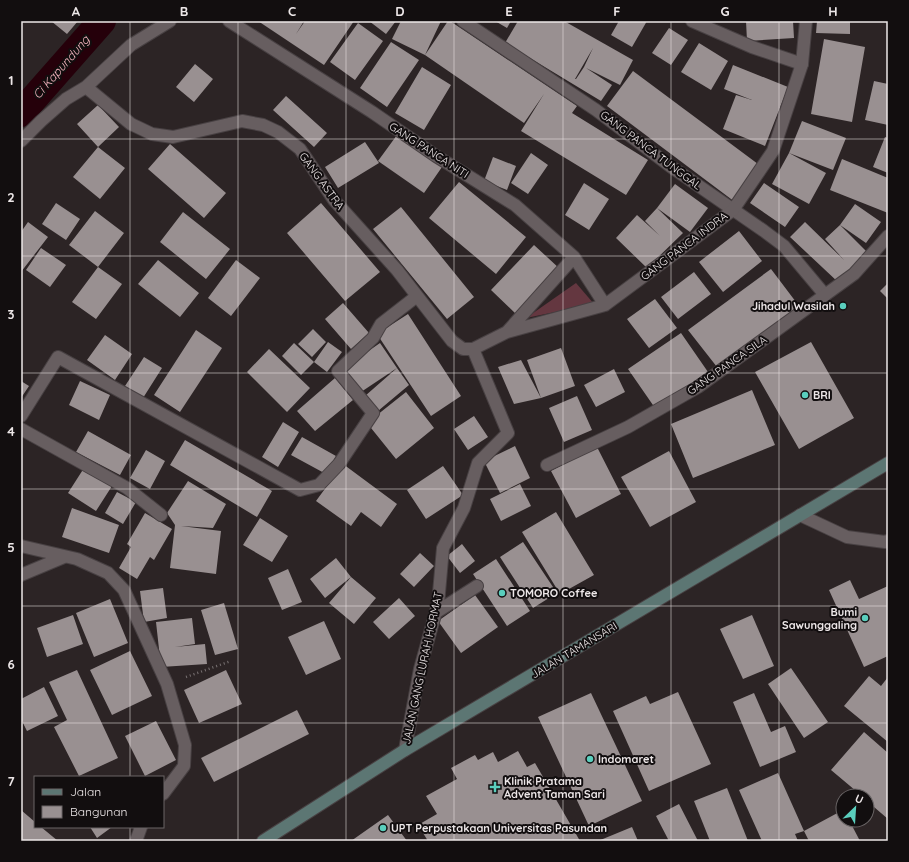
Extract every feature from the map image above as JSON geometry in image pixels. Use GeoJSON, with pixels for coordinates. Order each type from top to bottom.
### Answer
{"type":"FeatureCollection","features":[{"type":"Feature","properties":{"kind":"main road","name":"JALAN TAMANSARI"},"geometry":{"type":"LineString","coordinates":[[263,841],[405,750],[888,463]]}},
{"type":"Feature","properties":{"kind":"street"},"geometry":{"type":"LineString","coordinates":[[21,141],[66,99],[86,86],[131,45],[170,21]]}},
{"type":"Feature","properties":{"kind":"street","name":"GANG PANCA NITI"},"geometry":{"type":"LineString","coordinates":[[229,21],[372,112],[436,156],[515,205],[574,257],[605,305]]}},
{"type":"Feature","properties":{"kind":"street","name":"GANG PANCA TUNGGAL"},"geometry":{"type":"LineString","coordinates":[[463,21],[596,110],[670,166],[784,246],[825,295]]}},
{"type":"Feature","properties":{"kind":"street"},"geometry":{"type":"LineString","coordinates":[[692,21],[752,47],[802,64]]}},
{"type":"Feature","properties":{"kind":"street","name":"GANG PANCA INDRA"},"geometry":{"type":"LineString","coordinates":[[605,305],[733,210],[773,151],[802,64],[806,21]]}},
{"type":"Feature","properties":{"kind":"street","name":"GANG ASTRA"},"geometry":{"type":"LineString","coordinates":[[86,86],[132,124],[152,134],[173,137],[242,121],[262,125],[278,132],[300,149],[334,200],[397,270],[452,341],[463,349],[473,349]]}},
{"type":"Feature","properties":{"kind":"street","name":"GANG PANCA SILA"},"geometry":{"type":"LineString","coordinates":[[547,465],[628,427],[698,387],[854,274],[888,236]]}},
{"type":"Feature","properties":{"kind":"street"},"geometry":{"type":"LineString","coordinates":[[507,332],[574,257]]}},
{"type":"Feature","properties":{"kind":"street"},"geometry":{"type":"LineString","coordinates":[[21,416],[58,357],[300,490],[319,485],[339,464],[373,413],[338,372],[373,338],[381,324],[417,296]]}},
{"type":"Feature","properties":{"kind":"street"},"geometry":{"type":"LineString","coordinates":[[473,349],[507,332],[605,305]]}},
{"type":"Feature","properties":{"kind":"street","name":"JALAN GANG LURAH HORMAT"},"geometry":{"type":"LineString","coordinates":[[405,750],[420,669],[438,604],[443,548],[464,508],[478,464],[508,433],[473,349]]}},
{"type":"Feature","properties":{"kind":"street"},"geometry":{"type":"LineString","coordinates":[[21,429],[127,488],[161,515]]}},
{"type":"Feature","properties":{"kind":"street"},"geometry":{"type":"LineString","coordinates":[[800,515],[847,537],[885,542],[888,541]]}},
{"type":"Feature","properties":{"kind":"street"},"geometry":{"type":"LineString","coordinates":[[21,546],[77,559],[108,573],[124,590],[166,684],[185,744],[184,766],[164,793]]}},
{"type":"Feature","properties":{"kind":"street"},"geometry":{"type":"LineString","coordinates":[[21,575],[64,557]]}},
{"type":"Feature","properties":{"kind":"street"},"geometry":{"type":"LineString","coordinates":[[436,613],[477,586]]}},
{"type":"Feature","properties":{"kind":"street"},"geometry":{"type":"LineString","coordinates":[[136,841],[141,828]]}},
{"type":"Feature","properties":{"kind":"path"},"geometry":{"type":"LineString","coordinates":[[166,684],[231,661]]}},
{"type":"Feature","properties":{"kind":"shaded area"},"geometry":{"type":"Polygon","coordinates":[[[576,283],[594,304],[526,318],[576,283]]]}},
{"type":"Feature","properties":{"kind":"building"},"geometry":{"type":"Polygon","coordinates":[[[51,21],[78,21],[67,34],[51,21]]]}},
{"type":"Feature","properties":{"kind":"building"},"geometry":{"type":"Polygon","coordinates":[[[258,21],[304,21],[296,34],[305,21],[354,21],[324,65],[258,21]]]}},
{"type":"Feature","properties":{"kind":"building"},"geometry":{"type":"Polygon","coordinates":[[[369,21],[396,21],[386,34],[369,21]]]}},
{"type":"Feature","properties":{"kind":"building"},"geometry":{"type":"Polygon","coordinates":[[[401,21],[441,21],[425,55],[392,39],[401,21]]]}},
{"type":"Feature","properties":{"kind":"building"},"geometry":{"type":"Polygon","coordinates":[[[448,21],[450,21],[577,106],[572,113],[648,160],[626,195],[521,131],[544,94],[524,123],[425,55],[448,21]]]}},
{"type":"Feature","properties":{"kind":"building"},"geometry":{"type":"Polygon","coordinates":[[[495,21],[511,21],[507,28],[495,21]]]}},
{"type":"Feature","properties":{"kind":"building"},"geometry":{"type":"Polygon","coordinates":[[[518,21],[564,21],[633,60],[620,85],[586,68],[612,85],[601,101],[505,43],[518,21]],[[593,48],[575,79],[584,67],[593,48]]]}},
{"type":"Feature","properties":{"kind":"building"},"geometry":{"type":"Polygon","coordinates":[[[619,21],[647,21],[632,47],[611,35],[619,21]]]}},
{"type":"Feature","properties":{"kind":"building"},"geometry":{"type":"Polygon","coordinates":[[[746,21],[793,21],[794,38],[747,41],[746,21]]]}},
{"type":"Feature","properties":{"kind":"building"},"geometry":{"type":"Polygon","coordinates":[[[817,21],[850,21],[850,34],[816,33],[817,21]]]}},
{"type":"Feature","properties":{"kind":"building"},"geometry":{"type":"Polygon","coordinates":[[[358,23],[383,41],[355,80],[330,62],[358,23]]]}},
{"type":"Feature","properties":{"kind":"building"},"geometry":{"type":"Polygon","coordinates":[[[669,28],[688,40],[671,65],[652,53],[669,28]]]}},
{"type":"Feature","properties":{"kind":"building"},"geometry":{"type":"Polygon","coordinates":[[[824,39],[865,47],[852,122],[811,114],[824,39]]]}},
{"type":"Feature","properties":{"kind":"building"},"geometry":{"type":"Polygon","coordinates":[[[391,42],[419,60],[387,107],[360,88],[391,42]]]}},
{"type":"Feature","properties":{"kind":"building"},"geometry":{"type":"Polygon","coordinates":[[[699,43],[728,61],[711,90],[681,72],[699,43]]]}},
{"type":"Feature","properties":{"kind":"building"},"geometry":{"type":"Polygon","coordinates":[[[195,64],[213,79],[194,102],[176,87],[195,64]]]}},
{"type":"Feature","properties":{"kind":"building"},"geometry":{"type":"Polygon","coordinates":[[[733,65],[788,87],[765,146],[723,129],[736,95],[752,100],[724,89],[733,65]]]}},
{"type":"Feature","properties":{"kind":"building"},"geometry":{"type":"Polygon","coordinates":[[[422,67],[451,85],[424,130],[395,113],[422,67]]]}},
{"type":"Feature","properties":{"kind":"building"},"geometry":{"type":"Polygon","coordinates":[[[633,71],[762,167],[735,202],[607,106],[633,71]]]}},
{"type":"Feature","properties":{"kind":"building"},"geometry":{"type":"Polygon","coordinates":[[[874,81],[888,84],[888,125],[865,120],[874,81]]]}},
{"type":"Feature","properties":{"kind":"building"},"geometry":{"type":"Polygon","coordinates":[[[286,96],[327,133],[314,147],[273,110],[286,96]]]}},
{"type":"Feature","properties":{"kind":"building"},"geometry":{"type":"Polygon","coordinates":[[[98,105],[119,127],[98,147],[77,124],[98,105]]]}},
{"type":"Feature","properties":{"kind":"building"},"geometry":{"type":"Polygon","coordinates":[[[802,121],[846,138],[833,170],[789,153],[802,121]]]}},
{"type":"Feature","properties":{"kind":"building"},"geometry":{"type":"Polygon","coordinates":[[[397,135],[442,167],[424,193],[378,161],[397,135]]]}},
{"type":"Feature","properties":{"kind":"building"},"geometry":{"type":"Polygon","coordinates":[[[885,137],[888,138],[888,173],[873,167],[885,137]]]}},
{"type":"Feature","properties":{"kind":"building"},"geometry":{"type":"Polygon","coordinates":[[[365,142],[379,163],[338,188],[325,167],[365,142]]]}},
{"type":"Feature","properties":{"kind":"building"},"geometry":{"type":"Polygon","coordinates":[[[170,144],[226,193],[204,218],[148,169],[170,144]]]}},
{"type":"Feature","properties":{"kind":"building"},"geometry":{"type":"Polygon","coordinates":[[[98,147],[125,168],[100,199],[73,177],[98,147]]]}},
{"type":"Feature","properties":{"kind":"building"},"geometry":{"type":"Polygon","coordinates":[[[531,153],[548,165],[528,194],[511,183],[531,153]]]}},
{"type":"Feature","properties":{"kind":"building"},"geometry":{"type":"Polygon","coordinates":[[[789,153],[826,173],[809,204],[772,184],[789,153]]]}},
{"type":"Feature","properties":{"kind":"building"},"geometry":{"type":"Polygon","coordinates":[[[493,157],[516,166],[507,190],[484,181],[493,157]]]}},
{"type":"Feature","properties":{"kind":"building"},"geometry":{"type":"Polygon","coordinates":[[[842,159],[888,178],[888,213],[830,190],[842,159]]]}},
{"type":"Feature","properties":{"kind":"building"},"geometry":{"type":"Polygon","coordinates":[[[459,182],[526,237],[496,274],[429,218],[459,182]]]}},
{"type":"Feature","properties":{"kind":"building"},"geometry":{"type":"Polygon","coordinates":[[[584,183],[609,199],[589,230],[565,215],[584,183]]]}},
{"type":"Feature","properties":{"kind":"building"},"geometry":{"type":"Polygon","coordinates":[[[764,183],[799,207],[785,227],[750,203],[764,183]]]}},
{"type":"Feature","properties":{"kind":"building"},"geometry":{"type":"Polygon","coordinates":[[[675,184],[708,208],[690,232],[657,208],[675,184]]]}},
{"type":"Feature","properties":{"kind":"building"},"geometry":{"type":"Polygon","coordinates":[[[56,203],[80,219],[66,240],[42,224],[56,203]]]}},
{"type":"Feature","properties":{"kind":"building"},"geometry":{"type":"Polygon","coordinates":[[[321,203],[380,272],[345,301],[287,233],[321,203]]]}},
{"type":"Feature","properties":{"kind":"building"},"geometry":{"type":"Polygon","coordinates":[[[855,204],[881,222],[866,243],[840,225],[855,204]]]}},
{"type":"Feature","properties":{"kind":"building"},"geometry":{"type":"Polygon","coordinates":[[[401,207],[474,297],[447,319],[373,229],[401,207]]]}},
{"type":"Feature","properties":{"kind":"building"},"geometry":{"type":"Polygon","coordinates":[[[657,208],[683,233],[647,268],[616,238],[637,215],[660,236],[645,221],[657,208]]]}},
{"type":"Feature","properties":{"kind":"building"},"geometry":{"type":"Polygon","coordinates":[[[95,211],[124,233],[98,267],[69,245],[95,211]]]}},
{"type":"Feature","properties":{"kind":"building"},"geometry":{"type":"Polygon","coordinates":[[[183,212],[230,249],[206,279],[160,242],[183,212]]]}},
{"type":"Feature","properties":{"kind":"building"},"geometry":{"type":"Polygon","coordinates":[[[28,222],[48,237],[21,272],[21,232],[28,222]]]}},
{"type":"Feature","properties":{"kind":"building"},"geometry":{"type":"Polygon","coordinates":[[[805,222],[844,260],[825,239],[840,225],[869,254],[839,283],[790,237],[805,222]]]}},
{"type":"Feature","properties":{"kind":"building"},"geometry":{"type":"Polygon","coordinates":[[[739,231],[762,261],[723,292],[699,262],[739,231]]]}},
{"type":"Feature","properties":{"kind":"building"},"geometry":{"type":"Polygon","coordinates":[[[534,245],[560,269],[517,315],[491,290],[534,245]]]}},
{"type":"Feature","properties":{"kind":"building"},"geometry":{"type":"Polygon","coordinates":[[[41,248],[66,265],[50,287],[26,270],[41,248]]]}},
{"type":"Feature","properties":{"kind":"building"},"geometry":{"type":"Polygon","coordinates":[[[158,260],[199,293],[180,317],[138,284],[158,260]]]}},
{"type":"Feature","properties":{"kind":"building"},"geometry":{"type":"Polygon","coordinates":[[[236,260],[260,278],[231,316],[208,298],[236,260]]]}},
{"type":"Feature","properties":{"kind":"building"},"geometry":{"type":"Polygon","coordinates":[[[98,267],[122,284],[96,319],[72,302],[98,267]]]}},
{"type":"Feature","properties":{"kind":"building"},"geometry":{"type":"Polygon","coordinates":[[[771,269],[799,306],[717,367],[688,330],[771,269]]]}},
{"type":"Feature","properties":{"kind":"building"},"geometry":{"type":"Polygon","coordinates":[[[694,272],[711,294],[678,319],[661,297],[694,272]]]}},
{"type":"Feature","properties":{"kind":"building"},"geometry":{"type":"Polygon","coordinates":[[[888,283],[888,299],[880,291],[888,283]]]}},
{"type":"Feature","properties":{"kind":"building"},"geometry":{"type":"Polygon","coordinates":[[[655,299],[677,328],[649,348],[627,319],[655,299]]]}},
{"type":"Feature","properties":{"kind":"building"},"geometry":{"type":"Polygon","coordinates":[[[343,303],[369,333],[351,349],[325,319],[343,303]]]}},
{"type":"Feature","properties":{"kind":"building"},"geometry":{"type":"Polygon","coordinates":[[[408,314],[461,396],[431,416],[377,334],[408,314]]]}},
{"type":"Feature","properties":{"kind":"building"},"geometry":{"type":"Polygon","coordinates":[[[313,329],[326,342],[312,357],[298,344],[313,329]]]}},
{"type":"Feature","properties":{"kind":"building"},"geometry":{"type":"Polygon","coordinates":[[[196,330],[222,348],[180,412],[154,395],[196,330]]]}},
{"type":"Feature","properties":{"kind":"building"},"geometry":{"type":"Polygon","coordinates":[[[681,333],[708,372],[655,408],[628,369],[681,333]]]}},
{"type":"Feature","properties":{"kind":"building"},"geometry":{"type":"Polygon","coordinates":[[[105,335],[132,354],[115,380],[87,360],[105,335]]]}},
{"type":"Feature","properties":{"kind":"building"},"geometry":{"type":"Polygon","coordinates":[[[328,342],[342,352],[327,372],[314,362],[328,342]]]}},
{"type":"Feature","properties":{"kind":"building","name":"BRI"},"geometry":{"type":"Polygon","coordinates":[[[811,342],[854,418],[799,449],[755,372],[811,342]]]}},
{"type":"Feature","properties":{"kind":"building"},"geometry":{"type":"Polygon","coordinates":[[[294,343],[314,362],[301,375],[282,356],[294,343]]]}},
{"type":"Feature","properties":{"kind":"building"},"geometry":{"type":"Polygon","coordinates":[[[380,343],[397,368],[361,392],[341,370],[380,343]]]}},
{"type":"Feature","properties":{"kind":"building"},"geometry":{"type":"Polygon","coordinates":[[[561,348],[575,386],[541,398],[527,360],[561,348]]]}},
{"type":"Feature","properties":{"kind":"building"},"geometry":{"type":"Polygon","coordinates":[[[269,349],[310,388],[287,412],[247,372],[269,349]]]}},
{"type":"Feature","properties":{"kind":"building"},"geometry":{"type":"Polygon","coordinates":[[[144,357],[162,368],[143,398],[125,386],[144,357]]]}},
{"type":"Feature","properties":{"kind":"building"},"geometry":{"type":"Polygon","coordinates":[[[521,360],[541,398],[514,404],[498,367],[521,360]]]}},
{"type":"Feature","properties":{"kind":"building"},"geometry":{"type":"Polygon","coordinates":[[[397,368],[409,385],[378,411],[365,396],[397,368]]]}},
{"type":"Feature","properties":{"kind":"building"},"geometry":{"type":"Polygon","coordinates":[[[614,369],[625,392],[596,407],[584,385],[614,369]]]}},
{"type":"Feature","properties":{"kind":"building"},"geometry":{"type":"Polygon","coordinates":[[[335,378],[353,400],[315,431],[297,411],[335,378]]]}},
{"type":"Feature","properties":{"kind":"building"},"geometry":{"type":"Polygon","coordinates":[[[21,381],[29,386],[21,398],[21,381]]]}},
{"type":"Feature","properties":{"kind":"building"},"geometry":{"type":"Polygon","coordinates":[[[80,381],[110,395],[99,420],[69,405],[80,381]]]}},
{"type":"Feature","properties":{"kind":"building"},"geometry":{"type":"Polygon","coordinates":[[[752,390],[775,445],[693,478],[671,424],[752,390]]]}},
{"type":"Feature","properties":{"kind":"building"},"geometry":{"type":"Polygon","coordinates":[[[406,392],[434,428],[396,459],[367,423],[406,392]]]}},
{"type":"Feature","properties":{"kind":"building"},"geometry":{"type":"Polygon","coordinates":[[[577,396],[592,430],[564,442],[549,408],[577,396]]]}},
{"type":"Feature","properties":{"kind":"building"},"geometry":{"type":"Polygon","coordinates":[[[474,416],[488,437],[468,450],[454,429],[474,416]]]}},
{"type":"Feature","properties":{"kind":"building"},"geometry":{"type":"Polygon","coordinates":[[[283,422],[299,432],[278,467],[262,457],[283,422]]]}},
{"type":"Feature","properties":{"kind":"building"},"geometry":{"type":"Polygon","coordinates":[[[88,431],[131,455],[120,475],[76,452],[88,431]]]}},
{"type":"Feature","properties":{"kind":"building"},"geometry":{"type":"Polygon","coordinates":[[[302,437],[336,456],[326,474],[291,455],[302,437]]]}},
{"type":"Feature","properties":{"kind":"building"},"geometry":{"type":"Polygon","coordinates":[[[185,440],[272,491],[257,517],[170,465],[185,440]]]}},
{"type":"Feature","properties":{"kind":"building"},"geometry":{"type":"Polygon","coordinates":[[[515,446],[530,478],[500,493],[484,461],[515,446]]]}},
{"type":"Feature","properties":{"kind":"building"},"geometry":{"type":"Polygon","coordinates":[[[597,447],[621,494],[576,518],[551,471],[597,447]]]}},
{"type":"Feature","properties":{"kind":"building"},"geometry":{"type":"Polygon","coordinates":[[[146,450],[165,461],[150,489],[130,478],[146,450]]]}},
{"type":"Feature","properties":{"kind":"building"},"geometry":{"type":"Polygon","coordinates":[[[669,451],[696,502],[650,527],[621,477],[669,451]]]}},
{"type":"Feature","properties":{"kind":"building"},"geometry":{"type":"Polygon","coordinates":[[[343,464],[397,504],[381,527],[361,512],[351,526],[316,501],[343,464]]]}},
{"type":"Feature","properties":{"kind":"building"},"geometry":{"type":"Polygon","coordinates":[[[443,466],[463,495],[426,519],[407,490],[443,466]]]}},
{"type":"Feature","properties":{"kind":"building"},"geometry":{"type":"Polygon","coordinates":[[[84,468],[112,486],[96,511],[68,493],[84,468]]]}},
{"type":"Feature","properties":{"kind":"building"},"geometry":{"type":"Polygon","coordinates":[[[188,481],[226,504],[213,528],[181,526],[221,531],[216,574],[170,568],[175,525],[167,513],[188,481]]]}},
{"type":"Feature","properties":{"kind":"building"},"geometry":{"type":"Polygon","coordinates":[[[520,484],[531,506],[501,521],[490,499],[520,484]]]}},
{"type":"Feature","properties":{"kind":"building"},"geometry":{"type":"Polygon","coordinates":[[[117,492],[136,502],[123,524],[105,513],[117,492]]]}},
{"type":"Feature","properties":{"kind":"building"},"geometry":{"type":"Polygon","coordinates":[[[72,508],[119,525],[109,553],[62,537],[72,508]]]}},
{"type":"Feature","properties":{"kind":"building"},"geometry":{"type":"Polygon","coordinates":[[[556,512],[594,575],[560,594],[522,532],[556,512]]]}},
{"type":"Feature","properties":{"kind":"building"},"geometry":{"type":"Polygon","coordinates":[[[145,513],[172,529],[154,560],[150,557],[137,579],[119,568],[131,547],[127,544],[145,513]]]}},
{"type":"Feature","properties":{"kind":"building"},"geometry":{"type":"Polygon","coordinates":[[[260,518],[288,536],[272,562],[243,545],[260,518]]]}},
{"type":"Feature","properties":{"kind":"building"},"geometry":{"type":"Polygon","coordinates":[[[523,542],[557,593],[533,608],[500,557],[523,542]]]}},
{"type":"Feature","properties":{"kind":"building"},"geometry":{"type":"Polygon","coordinates":[[[462,544],[475,561],[460,573],[447,556],[462,544]]]}},
{"type":"Feature","properties":{"kind":"building"},"geometry":{"type":"Polygon","coordinates":[[[420,553],[434,566],[414,587],[400,574],[420,553]]]}},
{"type":"Feature","properties":{"kind":"building"},"geometry":{"type":"Polygon","coordinates":[[[336,558],[351,577],[325,598],[310,579],[336,558]]]}},
{"type":"Feature","properties":{"kind":"building","name":"TOMORO Coffee"},"geometry":{"type":"Polygon","coordinates":[[[496,559],[530,611],[507,626],[473,574],[496,559]]]}},
{"type":"Feature","properties":{"kind":"building"},"geometry":{"type":"Polygon","coordinates":[[[288,569],[302,602],[282,610],[268,578],[288,569]]]}},
{"type":"Feature","properties":{"kind":"building"},"geometry":{"type":"Polygon","coordinates":[[[351,577],[376,598],[354,624],[329,603],[351,577]]]}},
{"type":"Feature","properties":{"kind":"building","name":"Bumi Sawunggaling"},"geometry":{"type":"Polygon","coordinates":[[[850,580],[859,599],[888,586],[888,656],[864,667],[829,590],[850,580]]]}},
{"type":"Feature","properties":{"kind":"building"},"geometry":{"type":"Polygon","coordinates":[[[163,588],[167,618],[144,622],[140,591],[163,588]]]}},
{"type":"Feature","properties":{"kind":"building"},"geometry":{"type":"Polygon","coordinates":[[[475,595],[498,627],[461,653],[438,621],[475,595]]]}},
{"type":"Feature","properties":{"kind":"building"},"geometry":{"type":"Polygon","coordinates":[[[399,598],[415,616],[389,639],[373,622],[399,598]]]}},
{"type":"Feature","properties":{"kind":"building"},"geometry":{"type":"Polygon","coordinates":[[[110,599],[128,643],[94,657],[76,613],[110,599]]]}},
{"type":"Feature","properties":{"kind":"building"},"geometry":{"type":"Polygon","coordinates":[[[224,603],[238,649],[215,655],[201,610],[224,603]]]}},
{"type":"Feature","properties":{"kind":"building"},"geometry":{"type":"Polygon","coordinates":[[[73,615],[83,644],[47,657],[37,628],[73,615]]]}},
{"type":"Feature","properties":{"kind":"building"},"geometry":{"type":"Polygon","coordinates":[[[752,615],[774,666],[743,679],[720,629],[752,615]]]}},
{"type":"Feature","properties":{"kind":"building"},"geometry":{"type":"Polygon","coordinates":[[[192,618],[195,644],[175,647],[205,644],[207,664],[161,667],[156,622],[192,618]]]}},
{"type":"Feature","properties":{"kind":"building"},"geometry":{"type":"Polygon","coordinates":[[[324,621],[341,659],[306,675],[288,637],[324,621]]]}},
{"type":"Feature","properties":{"kind":"building"},"geometry":{"type":"Polygon","coordinates":[[[130,651],[152,696],[112,715],[90,670],[130,651]]]}},
{"type":"Feature","properties":{"kind":"building"},"geometry":{"type":"Polygon","coordinates":[[[791,668],[828,722],[804,738],[768,684],[791,668]]]}},
{"type":"Feature","properties":{"kind":"building"},"geometry":{"type":"Polygon","coordinates":[[[77,670],[118,758],[79,776],[54,727],[67,720],[49,682],[77,670]]]}},
{"type":"Feature","properties":{"kind":"building"},"geometry":{"type":"Polygon","coordinates":[[[226,670],[242,704],[199,723],[184,690],[226,670]]]}},
{"type":"Feature","properties":{"kind":"building"},"geometry":{"type":"Polygon","coordinates":[[[869,676],[881,686],[888,677],[888,742],[844,706],[869,676]]]}},
{"type":"Feature","properties":{"kind":"building"},"geometry":{"type":"Polygon","coordinates":[[[44,687],[58,716],[27,731],[21,719],[21,699],[44,687]]]}},
{"type":"Feature","properties":{"kind":"building"},"geometry":{"type":"Polygon","coordinates":[[[678,692],[711,764],[649,791],[613,711],[646,696],[650,704],[678,692]]]}},
{"type":"Feature","properties":{"kind":"building","name":"Indomaret"},"geometry":{"type":"Polygon","coordinates":[[[591,693],[642,801],[589,826],[538,717],[591,693]]]}},
{"type":"Feature","properties":{"kind":"building"},"geometry":{"type":"Polygon","coordinates":[[[754,693],[771,732],[785,726],[796,752],[760,767],[733,702],[754,693]]]}},
{"type":"Feature","properties":{"kind":"building"},"geometry":{"type":"Polygon","coordinates":[[[297,710],[309,734],[214,782],[201,758],[297,710]]]}},
{"type":"Feature","properties":{"kind":"building"},"geometry":{"type":"Polygon","coordinates":[[[156,721],[176,760],[145,776],[125,736],[156,721]]]}},
{"type":"Feature","properties":{"kind":"building"},"geometry":{"type":"Polygon","coordinates":[[[864,732],[888,753],[888,819],[875,808],[875,788],[852,788],[831,770],[864,732]]]}},
{"type":"Feature","properties":{"kind":"building","name":"Klinik Pratama Advent Taman Sari"},"geometry":{"type":"Polygon","coordinates":[[[518,751],[527,767],[535,763],[580,841],[428,841],[418,825],[437,814],[426,796],[457,779],[451,768],[475,755],[478,760],[493,752],[498,762],[518,751]]]}},
{"type":"Feature","properties":{"kind":"building"},"geometry":{"type":"Polygon","coordinates":[[[778,773],[804,831],[795,834],[798,841],[762,841],[739,790],[778,773]]]}},
{"type":"Feature","properties":{"kind":"building"},"geometry":{"type":"Polygon","coordinates":[[[727,788],[748,841],[710,841],[694,801],[727,788]]]}},
{"type":"Feature","properties":{"kind":"building"},"geometry":{"type":"Polygon","coordinates":[[[679,804],[698,841],[669,841],[656,816],[679,804]]]}},
{"type":"Feature","properties":{"kind":"building"},"geometry":{"type":"Polygon","coordinates":[[[21,810],[34,821],[34,828],[42,828],[58,841],[21,841],[21,810]]]}},
{"type":"Feature","properties":{"kind":"building"},"geometry":{"type":"Polygon","coordinates":[[[835,814],[835,828],[853,828],[860,841],[809,841],[804,831],[835,814]]]}},
{"type":"Feature","properties":{"kind":"building","name":"UPT Perpustakaan Universitas Pasundan"},"geometry":{"type":"Polygon","coordinates":[[[388,815],[407,841],[351,841],[388,815]]]}},
{"type":"Feature","properties":{"kind":"building"},"geometry":{"type":"Polygon","coordinates":[[[632,827],[638,841],[598,841],[632,827]]]}},
{"type":"Feature","properties":{"kind":"building"},"geometry":{"type":"Polygon","coordinates":[[[91,828],[111,828],[97,838],[91,828]]]}},
{"type":"Feature","properties":{"kind":"waterway","name":"Ci Kapundung"},"geometry":{"type":"LineString","coordinates":[[21,113],[102,21]]}},
{"type":"Feature","properties":{"kind":"place","name":"Jihadul Wasilah"},"geometry":{"type":"Point","coordinates":[843,306]}},
{"type":"Feature","properties":{"kind":"place","name":"BRI"},"geometry":{"type":"Point","coordinates":[805,395]}},
{"type":"Feature","properties":{"kind":"place","name":"TOMORO Coffee"},"geometry":{"type":"Point","coordinates":[502,593]}},
{"type":"Feature","properties":{"kind":"place","name":"Bumi Sawunggaling"},"geometry":{"type":"Point","coordinates":[865,618]}},
{"type":"Feature","properties":{"kind":"place","name":"Indomaret"},"geometry":{"type":"Point","coordinates":[590,759]}},
{"type":"Feature","properties":{"kind":"place","name":"Klinik Pratama Advent Taman Sari"},"geometry":{"type":"Point","coordinates":[495,787]}},
{"type":"Feature","properties":{"kind":"place","name":"UPT Perpustakaan Universitas Pasundan"},"geometry":{"type":"Point","coordinates":[383,828]}}]}
